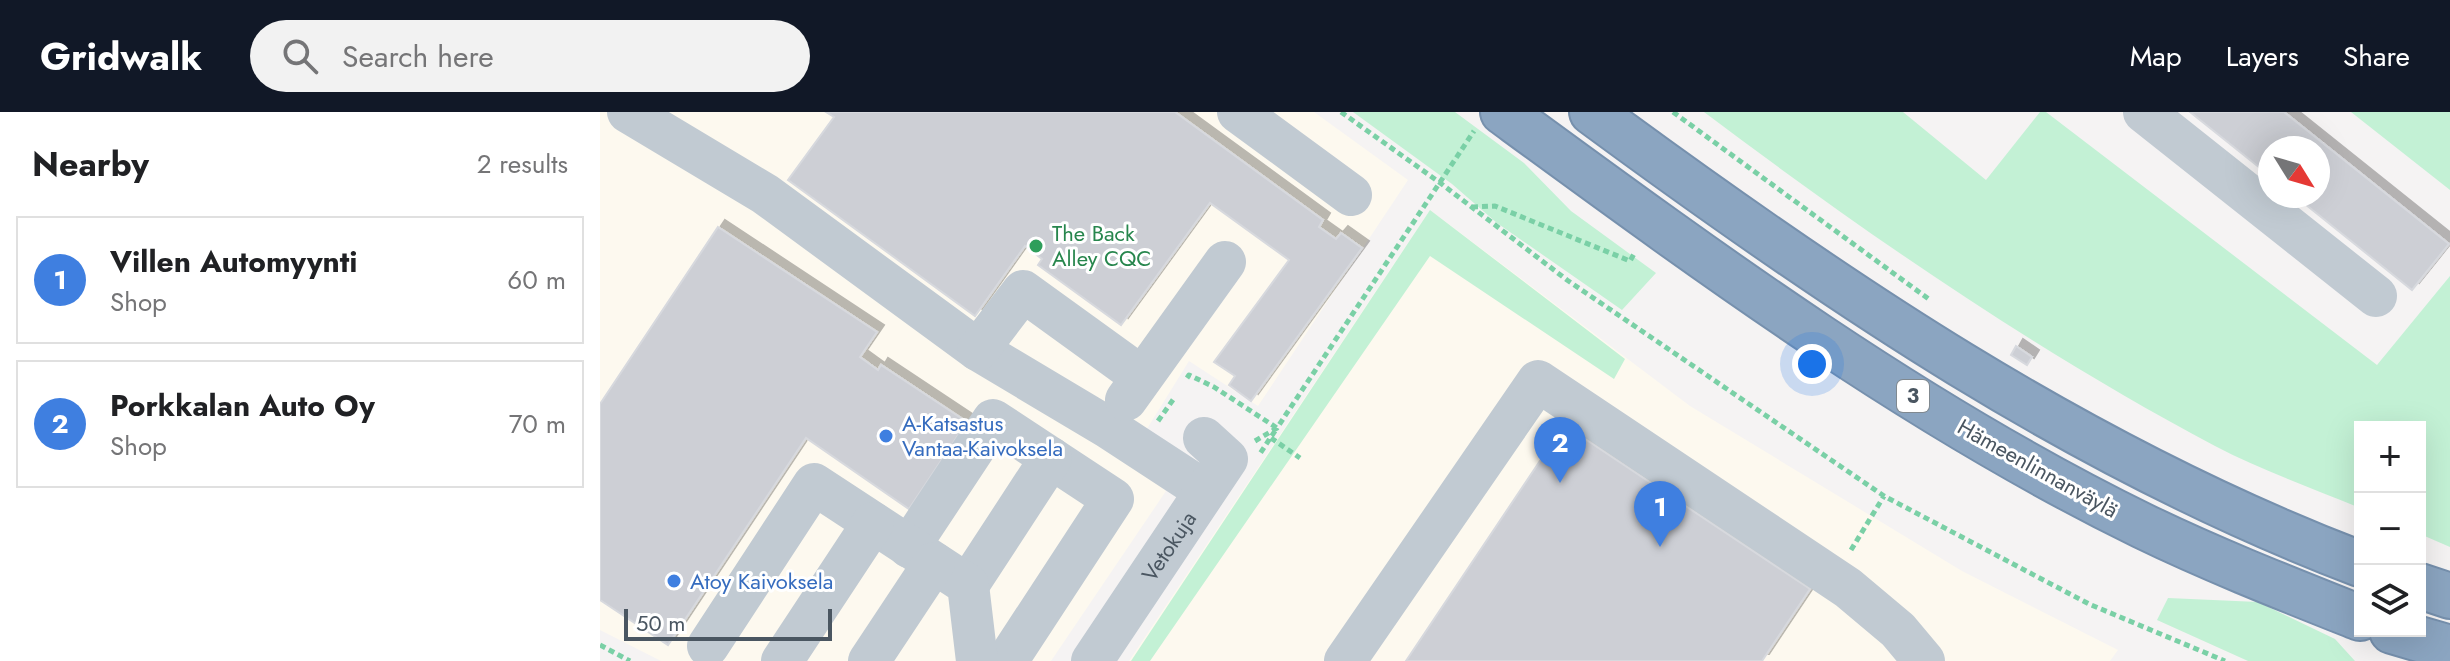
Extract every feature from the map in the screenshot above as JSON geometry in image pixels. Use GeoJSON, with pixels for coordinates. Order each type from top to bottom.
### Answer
{"type":"FeatureCollection","features":[{"type":"Feature","properties":{"kind":"highway","name":"3"},"geometry":{"type":"LineString","coordinates":[[1592,112],[1732,216],[1838,287],[2033,409],[2171,481],[2283,534],[2354,562]]}},
{"type":"Feature","properties":{"kind":"highway","name":"Hämeenlinnanväylä"},"geometry":{"type":"LineString","coordinates":[[1489,120],[1870,370],[2017,459],[2143,526],[2354,615]]}},
{"type":"Feature","properties":{"kind":"highway"},"geometry":{"type":"LineString","coordinates":[[2426,588],[2450,596]]}},
{"type":"Feature","properties":{"kind":"highway"},"geometry":{"type":"LineString","coordinates":[[2412,637],[2450,648]]}},
{"type":"Feature","properties":{"kind":"street"},"geometry":{"type":"LineString","coordinates":[[628,112],[765,194],[978,350],[1107,427],[1212,463]]}},
{"type":"Feature","properties":{"kind":"street"},"geometry":{"type":"LineString","coordinates":[[1238,112],[1351,195]]}},
{"type":"Feature","properties":{"kind":"street"},"geometry":{"type":"LineString","coordinates":[[2144,112],[2376,296]]}},
{"type":"Feature","properties":{"kind":"street"},"geometry":{"type":"LineString","coordinates":[[1107,427],[1225,262]]}},
{"type":"Feature","properties":{"kind":"street"},"geometry":{"type":"LineString","coordinates":[[978,350],[1023,291],[1142,377]]}},
{"type":"Feature","properties":{"kind":"street"},"geometry":{"type":"LineString","coordinates":[[1345,661],[1538,381],[1848,588],[1898,630],[1924,661]]}},
{"type":"Feature","properties":{"kind":"street"},"geometry":{"type":"LineString","coordinates":[[937,565],[993,420],[1113,499],[1007,661]]}},
{"type":"Feature","properties":{"kind":"street"},"geometry":{"type":"LineString","coordinates":[[869,661],[937,565],[1051,458]]}},
{"type":"Feature","properties":{"kind":"street","name":"Vetokuja"},"geometry":{"type":"LineString","coordinates":[[1092,661],[1212,463]]}},
{"type":"Feature","properties":{"kind":"street"},"geometry":{"type":"LineString","coordinates":[[708,646],[814,484],[937,565],[977,661]]}},
{"type":"Feature","properties":{"kind":"street"},"geometry":{"type":"LineString","coordinates":[[782,661],[873,523]]}},
{"type":"Feature","properties":{"kind":"path"},"geometry":{"type":"LineString","coordinates":[[1341,112],[1567,280],[1884,496],[2089,604],[2225,661]]}},
{"type":"Feature","properties":{"kind":"path"},"geometry":{"type":"LineString","coordinates":[[1673,112],[1931,300]]}},
{"type":"Feature","properties":{"kind":"path"},"geometry":{"type":"LineString","coordinates":[[1212,463],[1277,428],[1439,182],[1489,120]]}},
{"type":"Feature","properties":{"kind":"path"},"geometry":{"type":"LineString","coordinates":[[1471,207],[1495,206],[1630,261],[1636,251]]}},
{"type":"Feature","properties":{"kind":"path"},"geometry":{"type":"LineString","coordinates":[[1271,438],[1300,458]]}},
{"type":"Feature","properties":{"kind":"path"},"geometry":{"type":"LineString","coordinates":[[1871,519],[1884,496]]}},
{"type":"Feature","properties":{"kind":"path"},"geometry":{"type":"LineString","coordinates":[[600,645],[630,661]]}},
{"type":"Feature","properties":{"kind":"shaded area"},"geometry":{"type":"Polygon","coordinates":[[[600,112],[1314,112],[1408,180],[1258,406],[1189,361],[1127,461],[1166,491],[1051,661],[661,661],[600,630],[600,112]]]}},
{"type":"Feature","properties":{"kind":"shaded area"},"geometry":{"type":"Polygon","coordinates":[[[1430,210],[1690,406],[1962,571],[2118,650],[2110,661],[1129,661],[1430,210]]]}},
{"type":"Feature","properties":{"kind":"green space"},"geometry":{"type":"Polygon","coordinates":[[[1353,112],[1455,112],[1524,163],[1571,211],[1656,273],[1622,310],[1497,223],[1452,184],[1353,112]]]}},
{"type":"Feature","properties":{"kind":"green space"},"geometry":{"type":"Polygon","coordinates":[[[1704,112],[1903,112],[1986,180],[2040,112],[2046,112],[2377,365],[2450,276],[2450,547],[2426,537],[2426,421],[2354,421],[2354,506],[2215,446],[2082,371],[1953,289],[1704,112]]]}},
{"type":"Feature","properties":{"kind":"green space"},"geometry":{"type":"Polygon","coordinates":[[[2351,112],[2450,112],[2450,190],[2351,112]]]}},
{"type":"Feature","properties":{"kind":"green space"},"geometry":{"type":"Polygon","coordinates":[[[1430,210],[1625,359],[1614,379],[1430,256],[1150,661],[1131,661],[1430,210]]]}},
{"type":"Feature","properties":{"kind":"green space"},"geometry":{"type":"Polygon","coordinates":[[[2168,598],[2258,602],[2335,639],[2355,661],[2248,661],[2157,620],[2168,598]]]}},
{"type":"Feature","properties":{"kind":"building"},"geometry":{"type":"Polygon","coordinates":[[[826,112],[1175,112],[1323,220],[1319,227],[1336,239],[1341,233],[1362,248],[1251,401],[1229,385],[1235,376],[1214,362],[1289,260],[1210,203],[1121,325],[1038,265],[1042,259],[1025,246],[975,316],[788,180],[834,117],[826,112]]]}},
{"type":"Feature","properties":{"kind":"building"},"geometry":{"type":"Polygon","coordinates":[[[2190,112],[2284,112],[2314,136],[2258,136],[2258,166],[2190,112]]]}},
{"type":"Feature","properties":{"kind":"building"},"geometry":{"type":"Polygon","coordinates":[[[2330,149],[2449,244],[2412,290],[2310,208],[2330,208],[2330,149]]]}},
{"type":"Feature","properties":{"kind":"building"},"geometry":{"type":"Polygon","coordinates":[[[718,227],[877,332],[860,357],[878,370],[881,365],[967,422],[909,509],[806,438],[668,645],[600,600],[600,404],[718,227]]]}},
{"type":"Feature","properties":{"kind":"building"},"geometry":{"type":"Polygon","coordinates":[[[2016,346],[2032,357],[2027,365],[2011,355],[2016,346]]]}},
{"type":"Feature","properties":{"kind":"building"},"geometry":{"type":"Polygon","coordinates":[[[1564,425],[1810,589],[1762,661],[1406,661],[1564,425]]]}},
{"type":"Feature","properties":{"kind":"place","name":"The Back Alley CQC"},"geometry":{"type":"Point","coordinates":[1036,246]}},
{"type":"Feature","properties":{"kind":"place","name":"A-Katsastus Vantaa-Kaivoksela"},"geometry":{"type":"Point","coordinates":[886,436]}},
{"type":"Feature","properties":{"kind":"place","name":"Porkkalan Auto Oy"},"geometry":{"type":"Point","coordinates":[1560,483]}},
{"type":"Feature","properties":{"kind":"place","name":"Villen Automyynti"},"geometry":{"type":"Point","coordinates":[1660,547]}},
{"type":"Feature","properties":{"kind":"place","name":"Atoy Kaivoksela"},"geometry":{"type":"Point","coordinates":[674,581]}}]}
